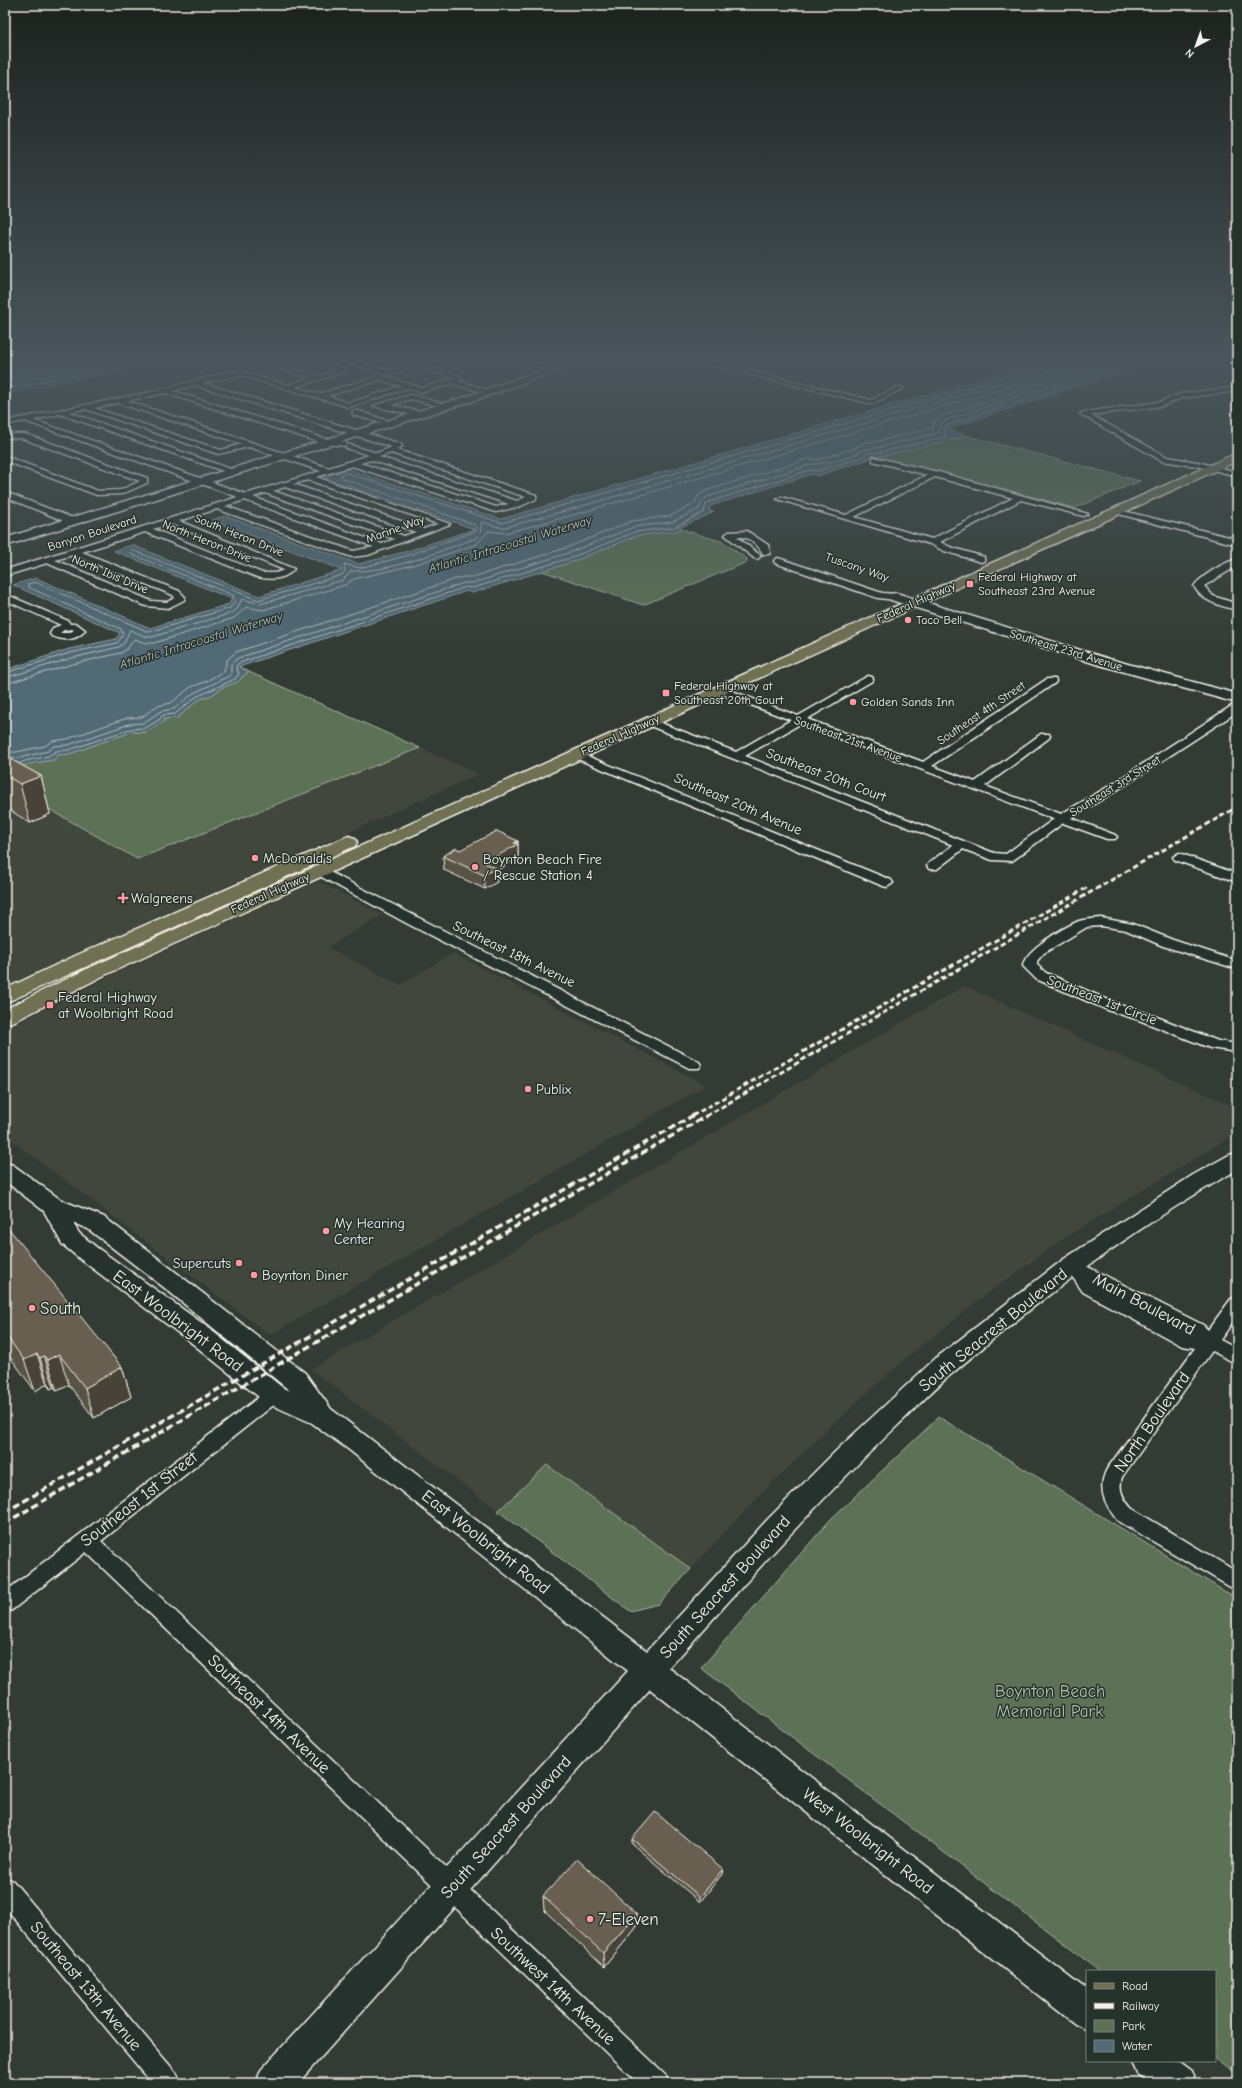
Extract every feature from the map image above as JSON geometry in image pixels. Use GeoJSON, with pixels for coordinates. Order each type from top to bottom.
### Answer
{"type":"FeatureCollection","features":[{"type":"Feature","properties":{"kind":"main road"},"geometry":{"type":"LineString","coordinates":[[5,542],[70,520],[273,458]]}},
{"type":"Feature","properties":{"kind":"main road","name":"Federal Highway"},"geometry":{"type":"LineString","coordinates":[[5,997],[84,959],[310,870],[577,755],[649,722],[708,691],[718,688],[719,680],[766,659],[776,650],[896,597],[987,561],[1068,533],[1118,511],[1217,458]]}},
{"type":"Feature","properties":{"kind":"main road","name":"Federal Highway"},"geometry":{"type":"LineString","coordinates":[[5,1016],[310,870],[327,851],[913,603],[987,561],[1146,486],[1207,465],[1232,458]]}},
{"type":"Feature","properties":{"kind":"main road"},"geometry":{"type":"LineString","coordinates":[[1118,511],[1115,507],[1116,503],[1144,490],[1146,486]]}},
{"type":"Feature","properties":{"kind":"main road"},"geometry":{"type":"LineString","coordinates":[[1068,533],[1072,527],[1103,513],[1105,510],[1102,506]]}},
{"type":"Feature","properties":{"kind":"main road","name":"Southeast 23rd Avenue"},"geometry":{"type":"LineString","coordinates":[[896,597],[1101,661],[1237,699]]}},
{"type":"Feature","properties":{"kind":"main road","name":"South Seacrest Boulevard"},"geometry":{"type":"LineString","coordinates":[[274,2083],[778,1527],[849,1455],[945,1365],[1072,1265],[1201,1180],[1237,1160]]}},
{"type":"Feature","properties":{"kind":"main road","name":"East Woolbright Road"},"geometry":{"type":"LineString","coordinates":[[5,1170],[53,1206],[96,1223],[180,1288],[296,1380],[321,1416]]}},
{"type":"Feature","properties":{"kind":"main road","name":"East Woolbright Road"},"geometry":{"type":"LineString","coordinates":[[53,1206],[70,1238],[197,1333],[274,1395],[321,1416],[649,1670]]}},
{"type":"Feature","properties":{"kind":"main road","name":"West Woolbright Road"},"geometry":{"type":"LineString","coordinates":[[649,1670],[1086,2011]]}},
{"type":"Feature","properties":{"kind":"main road"},"geometry":{"type":"LineString","coordinates":[[1151,2062],[1178,2083]]}},
{"type":"Feature","properties":{"kind":"street"},"geometry":{"type":"LineString","coordinates":[[6,458],[97,493],[108,494],[129,490],[138,486],[144,480],[84,458]]}},
{"type":"Feature","properties":{"kind":"street"},"geometry":{"type":"LineString","coordinates":[[137,458],[382,548]]}},
{"type":"Feature","properties":{"kind":"street"},"geometry":{"type":"LineString","coordinates":[[196,458],[232,471]]}},
{"type":"Feature","properties":{"kind":"street"},"geometry":{"type":"LineString","coordinates":[[295,458],[330,470]]}},
{"type":"Feature","properties":{"kind":"street","name":"Banyan Boulevard"},"geometry":{"type":"LineString","coordinates":[[5,573],[171,521],[263,490],[310,478],[366,458]]}},
{"type":"Feature","properties":{"kind":"street"},"geometry":{"type":"LineString","coordinates":[[381,458],[518,504]]}},
{"type":"Feature","properties":{"kind":"street"},"geometry":{"type":"LineString","coordinates":[[351,463],[496,510],[518,504],[532,498],[531,495],[417,458]]}},
{"type":"Feature","properties":{"kind":"street"},"geometry":{"type":"LineString","coordinates":[[1164,458],[1170,461],[1207,465],[1237,471]]}},
{"type":"Feature","properties":{"kind":"street"},"geometry":{"type":"LineString","coordinates":[[876,459],[1084,514]]}},
{"type":"Feature","properties":{"kind":"street"},"geometry":{"type":"LineString","coordinates":[[1207,465],[1237,474]]}},
{"type":"Feature","properties":{"kind":"street"},"geometry":{"type":"LineString","coordinates":[[846,518],[935,474]]}},
{"type":"Feature","properties":{"kind":"street","name":"Marine Way"},"geometry":{"type":"LineString","coordinates":[[217,506],[352,554],[365,553],[382,548],[446,524],[310,478]]}},
{"type":"Feature","properties":{"kind":"street"},"geometry":{"type":"LineString","coordinates":[[284,484],[424,532]]}},
{"type":"Feature","properties":{"kind":"street"},"geometry":{"type":"LineString","coordinates":[[129,490],[148,497]]}},
{"type":"Feature","properties":{"kind":"street"},"geometry":{"type":"LineString","coordinates":[[263,490],[403,539]]}},
{"type":"Feature","properties":{"kind":"street"},"geometry":{"type":"LineString","coordinates":[[5,494],[70,520]]}},
{"type":"Feature","properties":{"kind":"street"},"geometry":{"type":"LineString","coordinates":[[933,542],[1021,497]]}},
{"type":"Feature","properties":{"kind":"street"},"geometry":{"type":"LineString","coordinates":[[781,499],[933,542],[947,549],[987,561]]}},
{"type":"Feature","properties":{"kind":"street"},"geometry":{"type":"LineString","coordinates":[[1118,511],[1237,542]]}},
{"type":"Feature","properties":{"kind":"street","name":"South Heron Drive"},"geometry":{"type":"LineString","coordinates":[[171,521],[290,569],[283,574],[260,575]]}},
{"type":"Feature","properties":{"kind":"street","name":"North Heron Drive"},"geometry":{"type":"LineString","coordinates":[[145,529],[260,575]]}},
{"type":"Feature","properties":{"kind":"street"},"geometry":{"type":"LineString","coordinates":[[747,534],[765,547],[766,552],[762,560],[730,535],[747,534]]}},
{"type":"Feature","properties":{"kind":"street","name":"North Ibis Drive"},"geometry":{"type":"LineString","coordinates":[[47,560],[149,604],[161,606],[174,603],[180,597],[176,593],[74,552]]}},
{"type":"Feature","properties":{"kind":"street","name":"Tuscany Way"},"geometry":{"type":"LineString","coordinates":[[766,552],[774,552],[780,559]]}},
{"type":"Feature","properties":{"kind":"street","name":"Tuscany Way"},"geometry":{"type":"LineString","coordinates":[[762,560],[780,559],[881,596],[896,597]]}},
{"type":"Feature","properties":{"kind":"street"},"geometry":{"type":"LineString","coordinates":[[1237,562],[1205,580],[1199,586],[1202,592],[1209,597],[1237,606]]}},
{"type":"Feature","properties":{"kind":"street"},"geometry":{"type":"LineString","coordinates":[[5,597],[65,624],[66,627]]}},
{"type":"Feature","properties":{"kind":"street"},"geometry":{"type":"LineString","coordinates":[[737,756],[800,721],[868,679]]}},
{"type":"Feature","properties":{"kind":"street","name":"Southeast 4th Street"},"geometry":{"type":"LineString","coordinates":[[925,766],[1051,681]]}},
{"type":"Feature","properties":{"kind":"street","name":"Southeast 21st Avenue"},"geometry":{"type":"LineString","coordinates":[[708,691],[800,721],[925,766],[1111,837]]}},
{"type":"Feature","properties":{"kind":"street","name":"Southeast 3rd Street"},"geometry":{"type":"LineString","coordinates":[[992,856],[1008,858],[1063,818],[1110,790],[1237,707]]}},
{"type":"Feature","properties":{"kind":"street","name":"Southeast 20th Court"},"geometry":{"type":"LineString","coordinates":[[649,722],[992,856]]}},
{"type":"Feature","properties":{"kind":"street"},"geometry":{"type":"LineString","coordinates":[[977,786],[1045,736]]}},
{"type":"Feature","properties":{"kind":"street","name":"Southeast 20th Avenue"},"geometry":{"type":"LineString","coordinates":[[577,755],[887,883]]}},
{"type":"Feature","properties":{"kind":"street"},"geometry":{"type":"LineString","coordinates":[[933,866],[961,844]]}},
{"type":"Feature","properties":{"kind":"street"},"geometry":{"type":"LineString","coordinates":[[1179,857],[1237,878]]}},
{"type":"Feature","properties":{"kind":"street","name":"Southeast 18th Avenue"},"geometry":{"type":"LineString","coordinates":[[310,870],[564,997],[694,1065]]}},
{"type":"Feature","properties":{"kind":"street","name":"Southeast 1st Circle"},"geometry":{"type":"LineString","coordinates":[[1237,965],[1168,943],[1129,927],[1101,922],[1084,924],[1040,950],[1030,961],[1030,966],[1041,976],[1115,1008],[1144,1017],[1216,1045],[1237,1048]]}},
{"type":"Feature","properties":{"kind":"street","name":"Main Boulevard"},"geometry":{"type":"LineString","coordinates":[[1072,1265],[1089,1288],[1188,1341],[1209,1342],[1237,1357]]}},
{"type":"Feature","properties":{"kind":"street","name":"North Boulevard"},"geometry":{"type":"LineString","coordinates":[[1237,1303],[1114,1474],[1110,1483],[1110,1494],[1115,1504],[1124,1514],[1237,1582]]}},
{"type":"Feature","properties":{"kind":"street","name":"Southeast 1st Street"},"geometry":{"type":"LineString","coordinates":[[5,1604],[274,1395]]}},
{"type":"Feature","properties":{"kind":"street","name":"Southeast 14th Avenue"},"geometry":{"type":"LineString","coordinates":[[87,1540],[450,1888]]}},
{"type":"Feature","properties":{"kind":"street","name":"Southwest 14th Avenue"},"geometry":{"type":"LineString","coordinates":[[450,1888],[656,2083]]}},
{"type":"Feature","properties":{"kind":"street","name":"Southeast 13th Avenue"},"geometry":{"type":"LineString","coordinates":[[5,1889],[168,2083]]}},
{"type":"Feature","properties":{"kind":"shaded area"},"geometry":{"type":"Polygon","coordinates":[[[420,748],[479,774],[5,987],[5,784],[137,859],[420,748]]]}},
{"type":"Feature","properties":{"kind":"shaded area"},"geometry":{"type":"Polygon","coordinates":[[[320,882],[382,915],[328,947],[400,985],[453,953],[706,1085],[270,1335],[5,1135],[5,1029],[122,970],[311,884],[320,882]]]}},
{"type":"Feature","properties":{"kind":"shaded area"},"geometry":{"type":"Polygon","coordinates":[[[964,986],[1237,1108],[1237,1133],[1064,1238],[980,1299],[906,1358],[833,1424],[764,1490],[691,1569],[548,1465],[498,1511],[311,1369],[964,986]]]}},
{"type":"Feature","properties":{"kind":"green space"},"geometry":{"type":"Polygon","coordinates":[[[883,458],[1053,458],[1140,481],[1075,508],[883,458]]]}},
{"type":"Feature","properties":{"kind":"green space"},"geometry":{"type":"Polygon","coordinates":[[[681,529],[723,542],[747,559],[747,562],[643,605],[542,571],[572,562],[636,536],[681,529]]]}},
{"type":"Feature","properties":{"kind":"green space"},"geometry":{"type":"Polygon","coordinates":[[[249,672],[420,748],[137,859],[5,784],[5,767],[54,760],[56,755],[69,754],[131,732],[146,732],[162,719],[177,718],[198,700],[212,695],[223,687],[238,682],[249,672]]]}},
{"type":"Feature","properties":{"kind":"green space","name":"Boynton Beach Memorial Park"},"geometry":{"type":"Polygon","coordinates":[[[939,1417],[1237,1599],[1237,2075],[1216,2059],[1216,1970],[1099,1970],[701,1668],[831,1519],[939,1417]]]}},
{"type":"Feature","properties":{"kind":"green space"},"geometry":{"type":"Polygon","coordinates":[[[547,1465],[691,1569],[659,1604],[630,1611],[498,1511],[547,1465]]]}},
{"type":"Feature","properties":{"kind":"water","name":"Atlantic Intracoastal Waterway"},"geometry":{"type":"Polygon","coordinates":[[[708,458],[869,459],[817,476],[812,474],[710,506],[709,511],[714,512],[679,528],[681,529],[678,531],[636,536],[572,562],[472,593],[467,591],[239,667],[249,672],[238,682],[223,687],[212,695],[198,700],[177,718],[163,719],[165,721],[146,732],[131,732],[69,754],[57,755],[54,760],[5,767],[5,670],[69,649],[116,639],[120,633],[13,585],[36,578],[150,628],[229,604],[232,599],[114,551],[132,545],[259,596],[342,570],[211,520],[225,516],[359,564],[408,551],[474,529],[324,477],[348,469],[501,519],[708,458]]]}},
{"type":"Feature","properties":{"kind":"building"},"geometry":{"type":"Polygon","coordinates":[[[5,756],[41,776],[20,784],[5,775],[5,756]]]}},
{"type":"Feature","properties":{"kind":"building"},"geometry":{"type":"Polygon","coordinates":[[[497,831],[518,841],[514,843],[518,844],[485,863],[496,868],[484,875],[443,856],[456,848],[460,850],[497,831]]]}},
{"type":"Feature","properties":{"kind":"building","name":"South"},"geometry":{"type":"Polygon","coordinates":[[[9,1229],[122,1367],[85,1388],[59,1354],[47,1360],[44,1356],[40,1358],[37,1354],[24,1360],[5,1334],[5,1231],[9,1229]]]}},
{"type":"Feature","properties":{"kind":"building","name":"7-Eleven"},"geometry":{"type":"Polygon","coordinates":[[[655,1812],[723,1869],[700,1897],[632,1839],[655,1812]]]}},
{"type":"Feature","properties":{"kind":"building","name":"7-Eleven"},"geometry":{"type":"Polygon","coordinates":[[[577,1859],[637,1914],[603,1953],[543,1896],[577,1859]]]}},
{"type":"Feature","properties":{"kind":"railway"},"geometry":{"type":"LineString","coordinates":[[706,1116],[1237,807]]}},
{"type":"Feature","properties":{"kind":"railway"},"geometry":{"type":"LineString","coordinates":[[692,1116],[1088,887]]}},
{"type":"Feature","properties":{"kind":"railway"},"geometry":{"type":"LineString","coordinates":[[5,1512],[694,1115]]}},
{"type":"Feature","properties":{"kind":"railway"},"geometry":{"type":"LineString","coordinates":[[5,1523],[708,1115]]}},
{"type":"Feature","properties":{"kind":"place","name":"Federal Highway at Southeast 23rd Avenue"},"geometry":{"type":"Point","coordinates":[970,584]}},
{"type":"Feature","properties":{"kind":"place","name":"Taco Bell"},"geometry":{"type":"Point","coordinates":[908,620]}},
{"type":"Feature","properties":{"kind":"place","name":"Federal Highway at Southeast 20th Court"},"geometry":{"type":"Point","coordinates":[666,693]}},
{"type":"Feature","properties":{"kind":"place","name":"Golden Sands Inn"},"geometry":{"type":"Point","coordinates":[853,702]}},
{"type":"Feature","properties":{"kind":"place","name":"McDonald's"},"geometry":{"type":"Point","coordinates":[255,858]}},
{"type":"Feature","properties":{"kind":"place","name":"Boynton Beach Fire / Rescue Station 4"},"geometry":{"type":"Point","coordinates":[475,867]}},
{"type":"Feature","properties":{"kind":"place","name":"Walgreens"},"geometry":{"type":"Point","coordinates":[123,898]}},
{"type":"Feature","properties":{"kind":"place","name":"Federal Highway at Woolbright Road"},"geometry":{"type":"Point","coordinates":[50,1005]}},
{"type":"Feature","properties":{"kind":"place","name":"Publix"},"geometry":{"type":"Point","coordinates":[528,1089]}},
{"type":"Feature","properties":{"kind":"place","name":"My Hearing Center"},"geometry":{"type":"Point","coordinates":[326,1231]}},
{"type":"Feature","properties":{"kind":"place","name":"Supercuts"},"geometry":{"type":"Point","coordinates":[239,1263]}},
{"type":"Feature","properties":{"kind":"place","name":"Boynton Diner"},"geometry":{"type":"Point","coordinates":[254,1275]}},
{"type":"Feature","properties":{"kind":"place","name":"South"},"geometry":{"type":"Point","coordinates":[32,1308]}},
{"type":"Feature","properties":{"kind":"place","name":"7-Eleven"},"geometry":{"type":"Point","coordinates":[590,1919]}}]}
